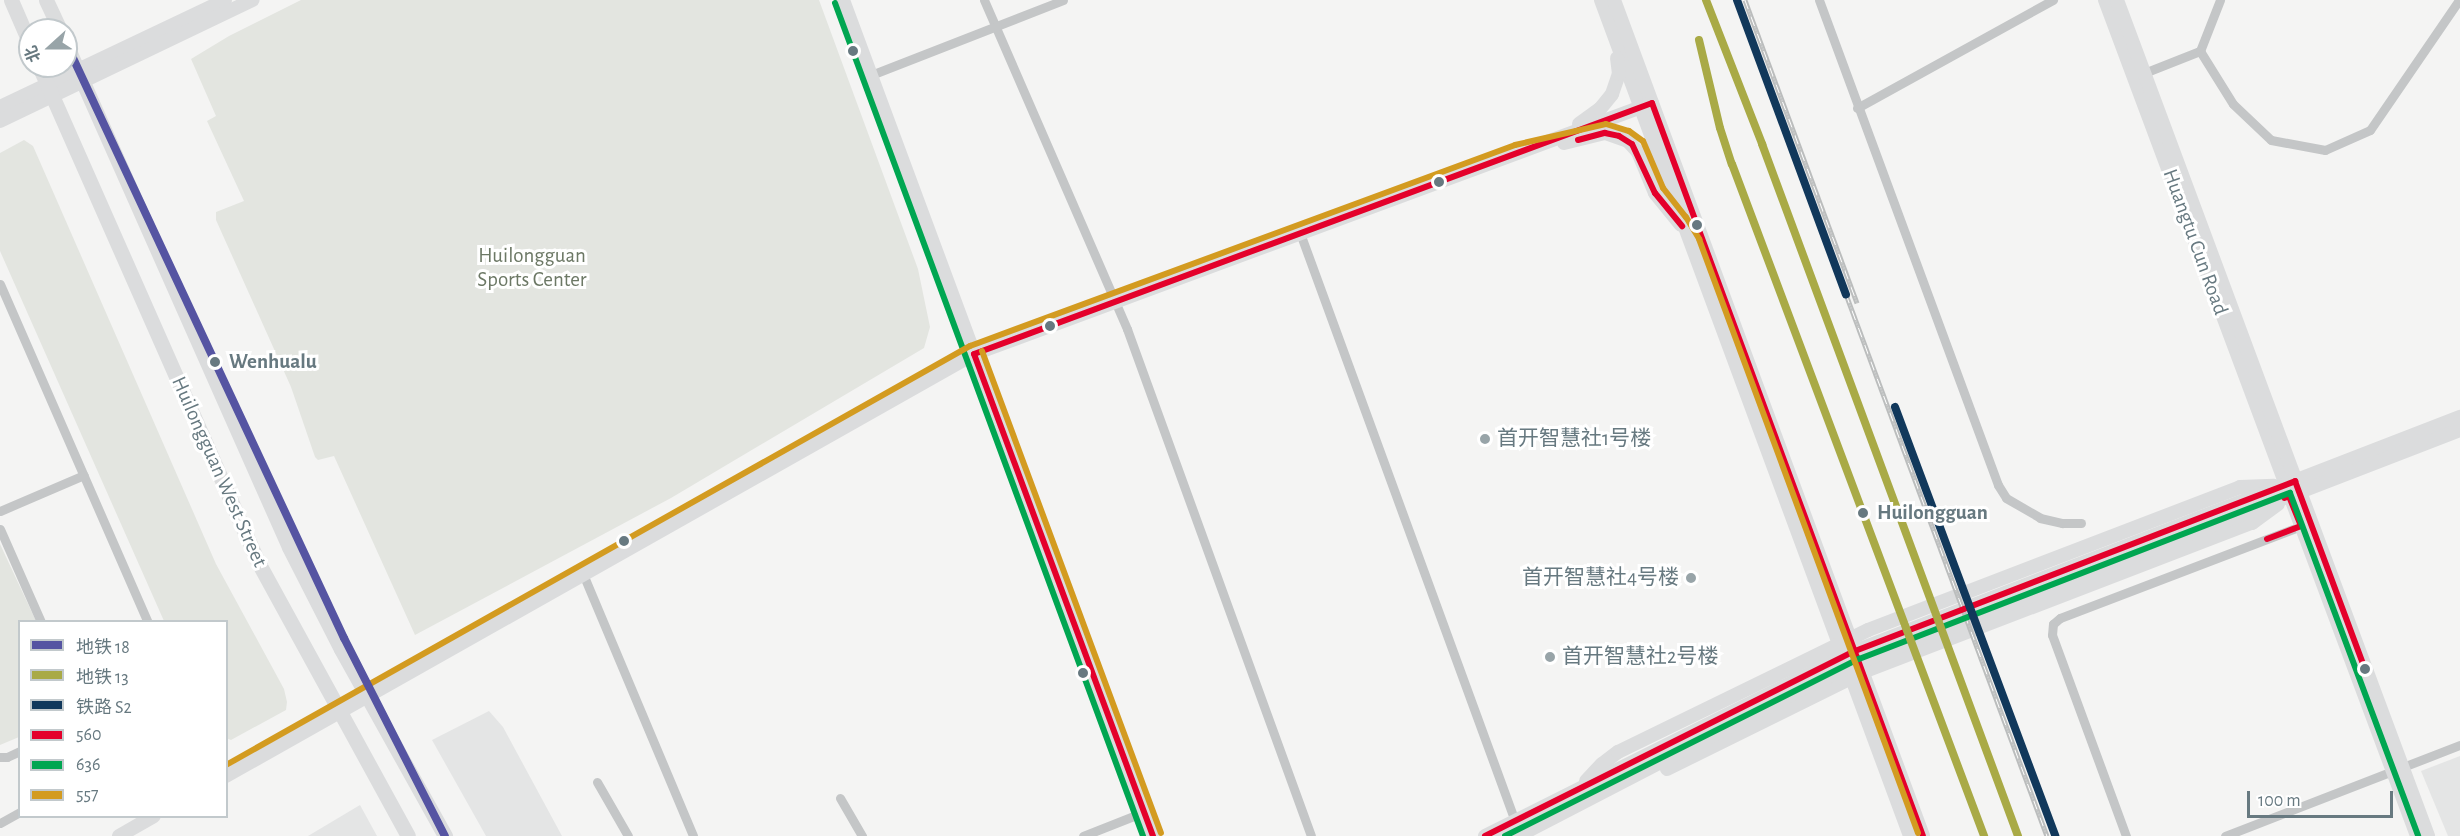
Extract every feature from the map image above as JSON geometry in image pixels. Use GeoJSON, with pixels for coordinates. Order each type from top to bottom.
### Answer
{"type":"FeatureCollection","features":[{"type":"Feature","properties":{"kind":"main road"},"geometry":{"type":"LineString","coordinates":[[10,0],[18,18]]}},
{"type":"Feature","properties":{"kind":"main road"},"geometry":{"type":"LineString","coordinates":[[46,0],[54,18]]}},
{"type":"Feature","properties":{"kind":"main road"},"geometry":{"type":"LineString","coordinates":[[80,76],[225,0]]}},
{"type":"Feature","properties":{"kind":"main road"},"geometry":{"type":"LineString","coordinates":[[0,107],[50,90],[252,0]]}},
{"type":"Feature","properties":{"kind":"main road"},"geometry":{"type":"LineString","coordinates":[[843,0],[1153,836]]}},
{"type":"Feature","properties":{"kind":"main road"},"geometry":{"type":"LineString","coordinates":[[1550,141],[1595,113],[1609,99],[1617,84],[1618,63],[1596,0]]}},
{"type":"Feature","properties":{"kind":"main road"},"geometry":{"type":"LineString","coordinates":[[1601,0],[1646,105],[1836,619],[1910,836]]}},
{"type":"Feature","properties":{"kind":"main road"},"geometry":{"type":"LineString","coordinates":[[1614,0],[1691,243],[1836,619]]}},
{"type":"Feature","properties":{"kind":"main road","name":"Huangtu Cun Road"},"geometry":{"type":"LineString","coordinates":[[2105,0],[2139,75]]}},
{"type":"Feature","properties":{"kind":"main road","name":"Huangtu Cun Road"},"geometry":{"type":"LineString","coordinates":[[2117,0],[2139,75],[2292,488]]}},
{"type":"Feature","properties":{"kind":"main road","name":"Huilongguan West Street"},"geometry":{"type":"LineString","coordinates":[[78,71],[266,497],[315,600],[445,836]]}},
{"type":"Feature","properties":{"kind":"main road","name":"Huilongguan West Street"},"geometry":{"type":"LineString","coordinates":[[44,78],[254,551],[408,836]]}},
{"type":"Feature","properties":{"kind":"main road"},"geometry":{"type":"LineString","coordinates":[[0,121],[50,90]]}},
{"type":"Feature","properties":{"kind":"main road"},"geometry":{"type":"LineString","coordinates":[[228,775],[974,354],[1646,105]]}},
{"type":"Feature","properties":{"kind":"main road"},"geometry":{"type":"LineString","coordinates":[[1518,153],[1598,134],[1613,134],[1625,139],[1638,152],[1655,194],[1679,222],[1691,243]]}},
{"type":"Feature","properties":{"kind":"main road"},"geometry":{"type":"LineString","coordinates":[[1485,836],[1515,820],[1575,798],[1633,786],[1863,672],[2252,523],[2292,488],[2460,417]]}},
{"type":"Feature","properties":{"kind":"main road"},"geometry":{"type":"LineString","coordinates":[[1518,836],[1575,798],[1855,651],[2292,488],[2460,430]]}},
{"type":"Feature","properties":{"kind":"main road"},"geometry":{"type":"LineString","coordinates":[[2292,488],[2301,526],[2397,770],[2428,836]]}},
{"type":"Feature","properties":{"kind":"main road"},"geometry":{"type":"LineString","coordinates":[[2292,488],[2397,770],[2417,836]]}},
{"type":"Feature","properties":{"kind":"main road"},"geometry":{"type":"LineString","coordinates":[[1863,693],[1923,836]]}},
{"type":"Feature","properties":{"kind":"main road"},"geometry":{"type":"LineString","coordinates":[[119,836],[150,818]]}},
{"type":"Feature","properties":{"kind":"street"},"geometry":{"type":"LineString","coordinates":[[984,0],[1115,301],[1311,836]]}},
{"type":"Feature","properties":{"kind":"street"},"geometry":{"type":"LineString","coordinates":[[871,75],[1063,0]]}},
{"type":"Feature","properties":{"kind":"street"},"geometry":{"type":"LineString","coordinates":[[1819,0],[1857,108],[2002,493],[2012,503],[2040,518],[2062,523],[2081,523]]}},
{"type":"Feature","properties":{"kind":"street"},"geometry":{"type":"LineString","coordinates":[[1857,108],[2053,0]]}},
{"type":"Feature","properties":{"kind":"street"},"geometry":{"type":"LineString","coordinates":[[2139,75],[2200,51],[2220,0]]}},
{"type":"Feature","properties":{"kind":"street"},"geometry":{"type":"LineString","coordinates":[[2200,51],[2233,104],[2271,140],[2325,150],[2370,130],[2459,0]]}},
{"type":"Feature","properties":{"kind":"street"},"geometry":{"type":"LineString","coordinates":[[1300,233],[1515,820]]}},
{"type":"Feature","properties":{"kind":"street"},"geometry":{"type":"LineString","coordinates":[[0,284],[148,620]]}},
{"type":"Feature","properties":{"kind":"street"},"geometry":{"type":"LineString","coordinates":[[0,511],[84,475]]}},
{"type":"Feature","properties":{"kind":"street"},"geometry":{"type":"LineString","coordinates":[[2126,836],[2052,635],[2053,624],[2060,618],[2301,526]]}},
{"type":"Feature","properties":{"kind":"street"},"geometry":{"type":"LineString","coordinates":[[0,529],[41,620]]}},
{"type":"Feature","properties":{"kind":"street"},"geometry":{"type":"LineString","coordinates":[[583,574],[693,836]]}},
{"type":"Feature","properties":{"kind":"street"},"geometry":{"type":"LineString","coordinates":[[2225,836],[2460,745]]}},
{"type":"Feature","properties":{"kind":"street"},"geometry":{"type":"LineString","coordinates":[[0,757],[7,757],[18,752]]}},
{"type":"Feature","properties":{"kind":"street"},"geometry":{"type":"LineString","coordinates":[[597,782],[628,836]]}},
{"type":"Feature","properties":{"kind":"street"},"geometry":{"type":"LineString","coordinates":[[840,798],[862,836]]}},
{"type":"Feature","properties":{"kind":"street"},"geometry":{"type":"LineString","coordinates":[[1083,836],[1144,812]]}},
{"type":"Feature","properties":{"kind":"street"},"geometry":{"type":"LineString","coordinates":[[0,823],[18,813]]}},
{"type":"Feature","properties":{"kind":"shaded area"},"geometry":{"type":"Polygon","coordinates":[[[489,711],[503,727],[562,836],[486,836],[432,740],[489,711]]]}},
{"type":"Feature","properties":{"kind":"shaded area"},"geometry":{"type":"Polygon","coordinates":[[[2460,756],[2460,836],[2448,836],[2421,771],[2460,756]]]}},
{"type":"Feature","properties":{"kind":"shaded area"},"geometry":{"type":"Polygon","coordinates":[[[360,805],[377,836],[308,836],[360,805]]]}},
{"type":"Feature","properties":{"kind":"green space","name":"Huilongguan Sports Center"},"geometry":{"type":"Polygon","coordinates":[[[301,0],[819,0],[918,269],[930,327],[924,348],[671,498],[415,635],[334,456],[318,460],[315,457],[291,387],[216,220],[216,212],[244,201],[207,121],[216,116],[191,59],[229,36],[301,0]]]}},
{"type":"Feature","properties":{"kind":"green space"},"geometry":{"type":"Polygon","coordinates":[[[24,140],[33,146],[216,564],[284,689],[286,710],[231,740],[228,739],[228,620],[164,620],[0,251],[0,153],[24,140]]]}},
{"type":"Feature","properties":{"kind":"green space"},"geometry":{"type":"Polygon","coordinates":[[[0,544],[36,620],[18,620],[18,737],[0,745],[0,544]]]}},
{"type":"Feature","properties":{"kind":"railway"},"geometry":{"type":"LineString","coordinates":[[1745,0],[1857,303]]}},
{"type":"Feature","properties":{"kind":"railway"},"geometry":{"type":"LineString","coordinates":[[1846,294],[2047,836]]}},
{"type":"Feature","properties":{"kind":"metro line","name":"13"},"geometry":{"type":"LineString","coordinates":[[1706,0],[1762,144],[2018,836]]}},
{"type":"Feature","properties":{"kind":"metro line","name":"13"},"geometry":{"type":"LineString","coordinates":[[1699,40],[1720,128],[1732,164],[1984,836]]}},
{"type":"Feature","properties":{"kind":"metro line","name":"18"},"geometry":{"type":"LineString","coordinates":[[78,69],[344,638],[445,836]]}},
{"type":"Feature","properties":{"kind":"rail line","name":"S2"},"geometry":{"type":"LineString","coordinates":[[1737,0],[1846,294]]}},
{"type":"Feature","properties":{"kind":"rail line","name":"S2"},"geometry":{"type":"LineString","coordinates":[[1895,407],[2055,836]]}},
{"type":"Feature","properties":{"kind":"transit line","name":"636"},"geometry":{"type":"LineString","coordinates":[[835,3],[1143,836]]}},
{"type":"Feature","properties":{"kind":"transit line","name":"560"},"geometry":{"type":"LineString","coordinates":[[974,354],[1652,103],[1923,836]]}},
{"type":"Feature","properties":{"kind":"transit line","name":"557"},"geometry":{"type":"LineString","coordinates":[[228,764],[970,346],[1515,145],[1606,124],[1629,131],[1643,141],[1663,188],[1686,217],[1699,239],[1918,833]]}},
{"type":"Feature","properties":{"kind":"transit line","name":"560"},"geometry":{"type":"LineString","coordinates":[[1578,140],[1605,133],[1619,136],[1632,144],[1655,193],[1682,226]]}},
{"type":"Feature","properties":{"kind":"transit line","name":"557"},"geometry":{"type":"LineString","coordinates":[[982,351],[1161,833]]}},
{"type":"Feature","properties":{"kind":"transit line","name":"560"},"geometry":{"type":"LineString","coordinates":[[974,354],[1153,836]]}},
{"type":"Feature","properties":{"kind":"transit line","name":"560"},"geometry":{"type":"LineString","coordinates":[[1485,836],[1855,651],[2295,481],[2365,669]]}},
{"type":"Feature","properties":{"kind":"transit line","name":"636"},"geometry":{"type":"LineString","coordinates":[[1505,836],[1859,659],[2290,493],[2418,836]]}},
{"type":"Feature","properties":{"kind":"transit line","name":"560"},"geometry":{"type":"LineString","coordinates":[[2267,539],[2301,526],[2289,496],[2284,498]]}},
{"type":"Feature","properties":{"kind":"place","name":"Wenhualu"},"geometry":{"type":"Point","coordinates":[215,362]}},
{"type":"Feature","properties":{"kind":"place","name":"首开智慧社1号楼"},"geometry":{"type":"Point","coordinates":[1485,439]}},
{"type":"Feature","properties":{"kind":"place","name":"Huilongguan"},"geometry":{"type":"Point","coordinates":[1863,513]}},
{"type":"Feature","properties":{"kind":"place","name":"首开智慧社4号楼"},"geometry":{"type":"Point","coordinates":[1691,578]}},
{"type":"Feature","properties":{"kind":"place","name":"首开智慧社2号楼"},"geometry":{"type":"Point","coordinates":[1550,657]}}]}
